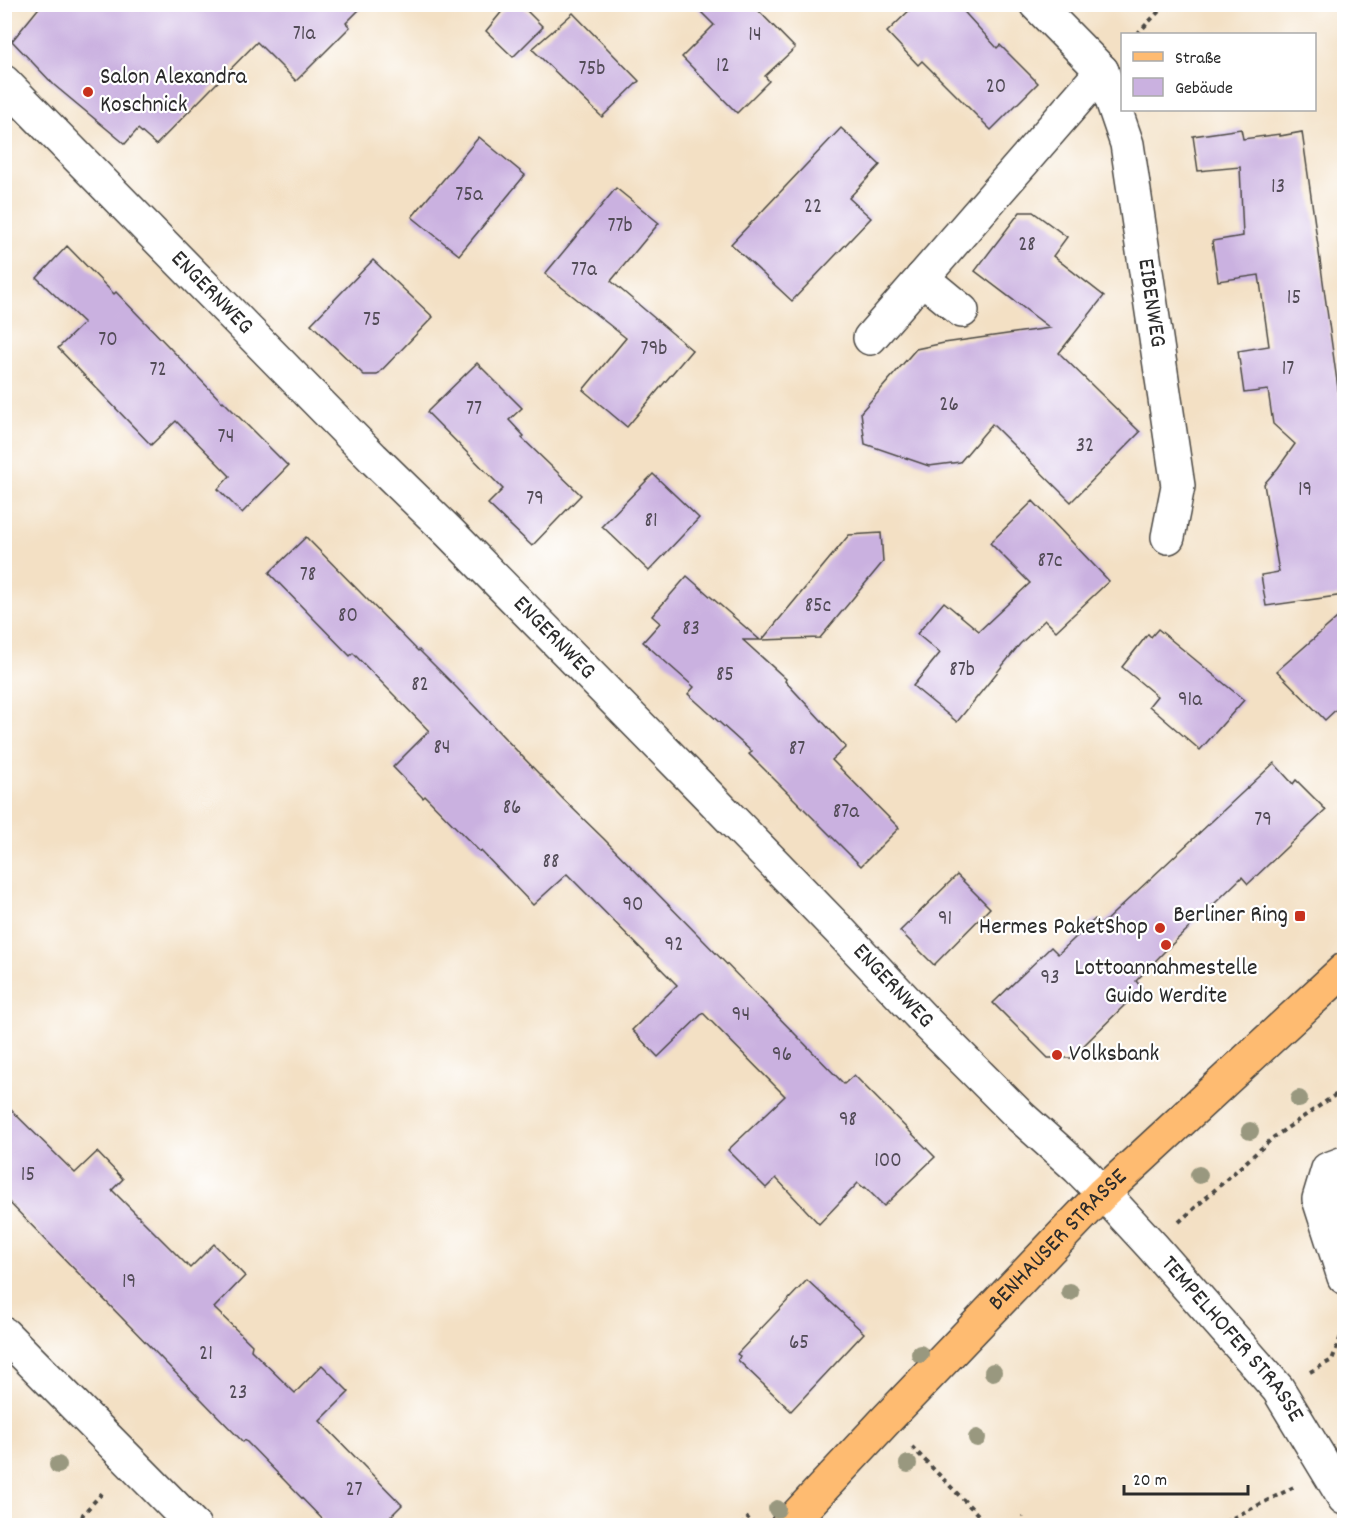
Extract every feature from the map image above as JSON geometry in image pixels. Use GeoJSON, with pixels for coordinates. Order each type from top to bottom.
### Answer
{"type":"FeatureCollection","features":[{"type":"Feature","properties":{"kind":"main road","name":"BENHAUSER STRASSE"},"geometry":{"type":"LineString","coordinates":[[787,1526],[1102,1193],[1344,970]]}},
{"type":"Feature","properties":{"kind":"street","name":"EIBENWEG"},"geometry":{"type":"LineString","coordinates":[[1036,4],[1101,71],[1127,144],[1178,486],[1168,537]]}},
{"type":"Feature","properties":{"kind":"street"},"geometry":{"type":"LineString","coordinates":[[870,338],[1101,71]]}},
{"type":"Feature","properties":{"kind":"street","name":"ENGERNWEG"},"geometry":{"type":"LineString","coordinates":[[4,82],[709,796],[926,1022],[1021,1117],[1078,1168],[1102,1193]]}},
{"type":"Feature","properties":{"kind":"street"},"geometry":{"type":"LineString","coordinates":[[922,278],[962,311]]}},
{"type":"Feature","properties":{"kind":"street"},"geometry":{"type":"LineString","coordinates":[[1344,1163],[1328,1169],[1319,1199],[1344,1276]]}},
{"type":"Feature","properties":{"kind":"street","name":"TEMPELHOFER STRASSE"},"geometry":{"type":"LineString","coordinates":[[1102,1193],[1278,1389],[1344,1498]]}},
{"type":"Feature","properties":{"kind":"street"},"geometry":{"type":"LineString","coordinates":[[4,1334],[194,1526]]}},
{"type":"Feature","properties":{"kind":"path"},"geometry":{"type":"LineString","coordinates":[[1138,33],[1166,4]]}},
{"type":"Feature","properties":{"kind":"path"},"geometry":{"type":"LineString","coordinates":[[1152,1246],[1274,1137],[1344,1089]]}},
{"type":"Feature","properties":{"kind":"path"},"geometry":{"type":"LineString","coordinates":[[1332,1360],[1344,1328]]}},
{"type":"Feature","properties":{"kind":"path"},"geometry":{"type":"LineString","coordinates":[[886,1420],[989,1526]]}},
{"type":"Feature","properties":{"kind":"path"},"geometry":{"type":"LineString","coordinates":[[1217,1526],[1327,1470]]}},
{"type":"Feature","properties":{"kind":"path"},"geometry":{"type":"LineString","coordinates":[[1020,1526],[1023,1516]]}},
{"type":"Feature","properties":{"kind":"building"},"geometry":{"type":"Polygon","coordinates":[[[42,4],[365,4],[346,23],[350,27],[296,81],[257,42],[156,145],[138,129],[125,144],[54,85],[12,41],[42,4]]]}},
{"type":"Feature","properties":{"kind":"building"},"geometry":{"type":"Polygon","coordinates":[[[508,4],[520,4],[543,27],[513,57],[486,31],[508,4]]]}},
{"type":"Feature","properties":{"kind":"building"},"geometry":{"type":"Polygon","coordinates":[[[693,4],[752,4],[795,48],[765,76],[769,81],[737,113],[682,57],[714,25],[693,4]]]}},
{"type":"Feature","properties":{"kind":"building"},"geometry":{"type":"Polygon","coordinates":[[[916,4],[957,4],[997,48],[1000,45],[1038,83],[991,130],[922,61],[918,65],[887,32],[916,4]]]}},
{"type":"Feature","properties":{"kind":"building"},"geometry":{"type":"Polygon","coordinates":[[[573,13],[639,81],[602,117],[532,49],[573,13]]]}},
{"type":"Feature","properties":{"kind":"building"},"geometry":{"type":"Polygon","coordinates":[[[841,128],[880,165],[849,198],[871,218],[792,301],[731,244],[841,128]]]}},
{"type":"Feature","properties":{"kind":"building"},"geometry":{"type":"Polygon","coordinates":[[[1241,129],[1243,139],[1302,132],[1344,431],[1344,595],[1266,606],[1261,575],[1279,572],[1264,484],[1295,444],[1273,424],[1268,390],[1244,393],[1238,351],[1269,346],[1259,275],[1218,281],[1212,241],[1243,236],[1240,167],[1198,171],[1193,136],[1241,129]]]}},
{"type":"Feature","properties":{"kind":"building"},"geometry":{"type":"Polygon","coordinates":[[[479,137],[525,175],[459,255],[412,217],[479,137]]]}},
{"type":"Feature","properties":{"kind":"building"},"geometry":{"type":"Polygon","coordinates":[[[616,188],[659,223],[611,281],[692,350],[627,427],[583,390],[626,338],[545,274],[616,188]]]}},
{"type":"Feature","properties":{"kind":"building"},"geometry":{"type":"Polygon","coordinates":[[[1020,212],[1033,212],[1067,237],[1053,256],[1104,296],[1059,353],[1140,432],[1071,502],[992,424],[960,462],[929,466],[865,444],[861,412],[916,349],[1050,328],[975,271],[1020,212]]]}},
{"type":"Feature","properties":{"kind":"building"},"geometry":{"type":"Polygon","coordinates":[[[67,246],[114,294],[116,292],[222,402],[288,466],[242,513],[218,489],[230,476],[176,421],[151,445],[58,348],[84,323],[37,278],[67,246]]]}},
{"type":"Feature","properties":{"kind":"building"},"geometry":{"type":"Polygon","coordinates":[[[373,260],[433,317],[377,375],[364,375],[311,324],[373,260]]]}},
{"type":"Feature","properties":{"kind":"building"},"geometry":{"type":"Polygon","coordinates":[[[477,363],[522,408],[509,420],[524,436],[522,438],[581,495],[532,546],[488,504],[503,489],[427,412],[477,363]]]}},
{"type":"Feature","properties":{"kind":"building"},"geometry":{"type":"Polygon","coordinates":[[[653,474],[699,518],[649,571],[602,526],[653,474]]]}},
{"type":"Feature","properties":{"kind":"building"},"geometry":{"type":"Polygon","coordinates":[[[1033,501],[1109,581],[1056,631],[1045,620],[1020,644],[957,722],[913,686],[940,653],[917,634],[944,602],[979,631],[1030,583],[990,543],[1033,501]]]}},
{"type":"Feature","properties":{"kind":"building"},"geometry":{"type":"Polygon","coordinates":[[[881,533],[883,562],[820,638],[762,640],[849,535],[881,533]]]}},
{"type":"Feature","properties":{"kind":"building"},"geometry":{"type":"Polygon","coordinates":[[[306,537],[844,1084],[854,1075],[935,1157],[884,1206],[858,1183],[819,1224],[776,1178],[766,1188],[728,1150],[785,1096],[703,1013],[658,1057],[632,1030],[677,985],[567,874],[533,905],[481,851],[393,767],[429,731],[353,653],[350,656],[269,573],[306,537]]]}},
{"type":"Feature","properties":{"kind":"building"},"geometry":{"type":"Polygon","coordinates":[[[687,576],[760,640],[743,640],[786,679],[785,681],[846,747],[832,760],[899,828],[861,866],[749,754],[752,752],[688,694],[694,687],[643,642],[660,623],[652,616],[687,576]]]}},
{"type":"Feature","properties":{"kind":"building"},"geometry":{"type":"Polygon","coordinates":[[[1344,612],[1344,702],[1325,720],[1277,671],[1344,612]]]}},
{"type":"Feature","properties":{"kind":"building"},"geometry":{"type":"Polygon","coordinates":[[[1158,629],[1244,700],[1200,750],[1149,706],[1157,696],[1122,667],[1148,634],[1151,637],[1158,629]]]}},
{"type":"Feature","properties":{"kind":"building"},"geometry":{"type":"Polygon","coordinates":[[[1274,763],[1293,784],[1296,780],[1326,810],[1248,884],[1242,877],[1164,952],[1136,981],[1142,988],[1071,1058],[1048,1058],[993,1003],[1051,947],[1058,954],[1095,919],[1101,925],[1274,763]]]}},
{"type":"Feature","properties":{"kind":"building"},"geometry":{"type":"Polygon","coordinates":[[[957,875],[990,908],[934,965],[900,931],[957,875]]]}},
{"type":"Feature","properties":{"kind":"building"},"geometry":{"type":"Polygon","coordinates":[[[4,1103],[75,1173],[97,1152],[123,1179],[112,1190],[190,1268],[214,1244],[245,1276],[214,1308],[252,1345],[251,1350],[295,1393],[322,1365],[349,1392],[320,1421],[402,1505],[381,1526],[329,1526],[245,1440],[243,1442],[4,1197],[4,1103]]]}},
{"type":"Feature","properties":{"kind":"building"},"geometry":{"type":"Polygon","coordinates":[[[807,1280],[864,1333],[791,1411],[738,1360],[740,1356],[737,1354],[807,1280]]]}},
{"type":"Feature","properties":{"kind":"place","name":"Salon Alexandra Koschnick"},"geometry":{"type":"Point","coordinates":[88,92]}},
{"type":"Feature","properties":{"kind":"place","name":"Berliner Ring"},"geometry":{"type":"Point","coordinates":[1300,916]}},
{"type":"Feature","properties":{"kind":"place","name":"Hermes PaketShop"},"geometry":{"type":"Point","coordinates":[1160,928]}},
{"type":"Feature","properties":{"kind":"place","name":"Lottoannahmestelle Guido Werdite"},"geometry":{"type":"Point","coordinates":[1166,945]}},
{"type":"Feature","properties":{"kind":"place","name":"Volksbank"},"geometry":{"type":"Point","coordinates":[1057,1055]}}]}
